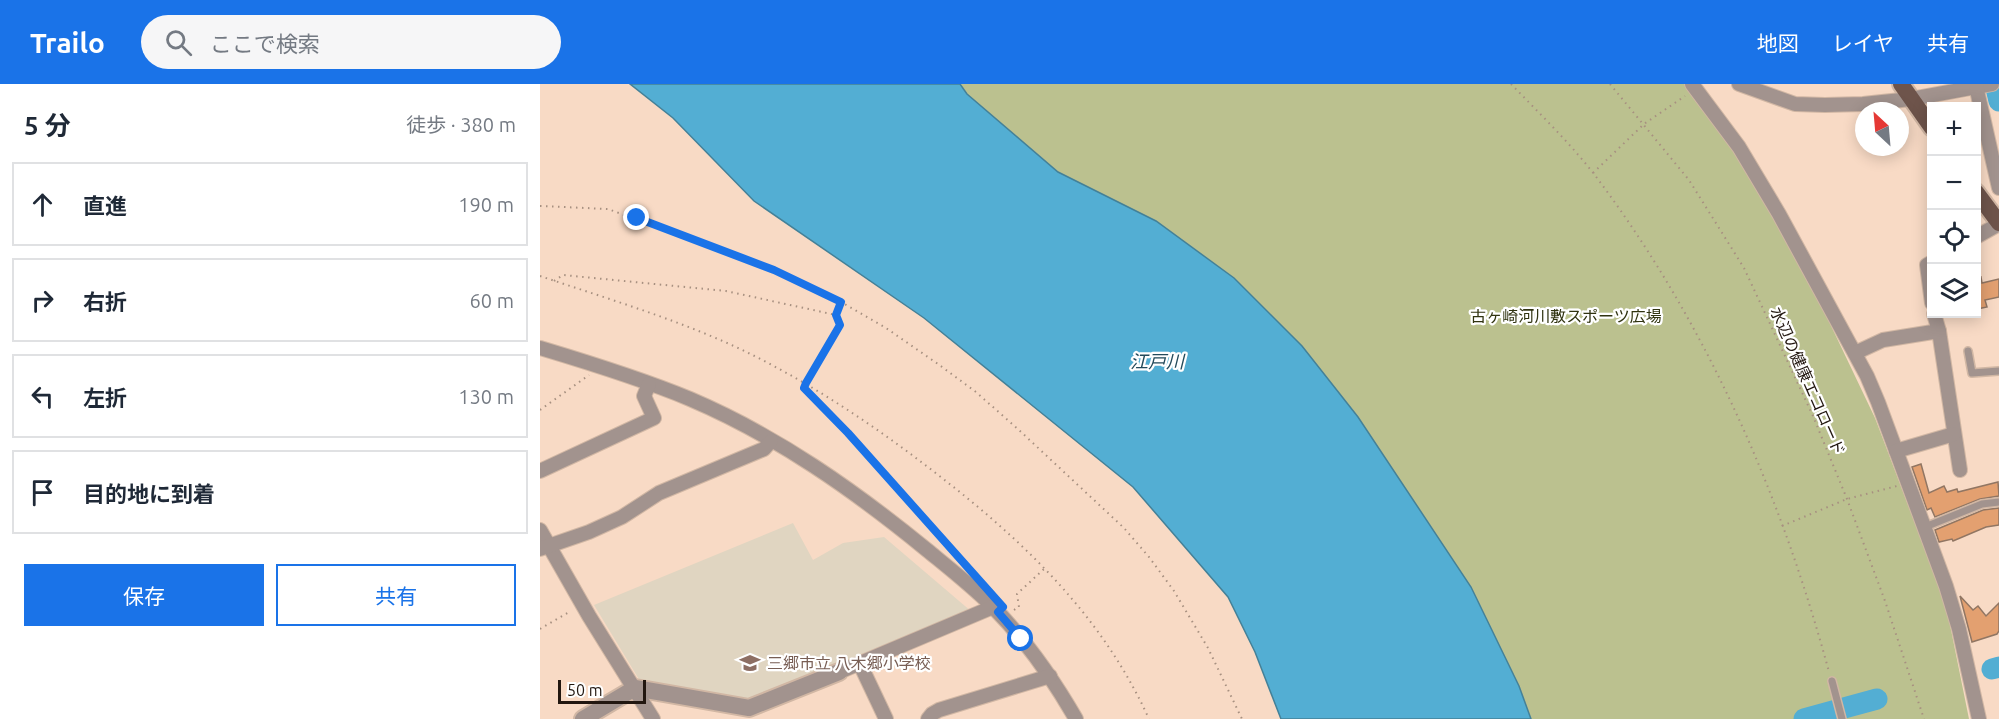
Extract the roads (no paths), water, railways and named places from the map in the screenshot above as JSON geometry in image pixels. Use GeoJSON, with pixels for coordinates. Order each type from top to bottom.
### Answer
{"type":"FeatureCollection","features":[{"type":"Feature","properties":{"kind":"main road"},"geometry":{"type":"LineString","coordinates":[[1901,84],[1927,121]]}},
{"type":"Feature","properties":{"kind":"main road"},"geometry":{"type":"LineString","coordinates":[[1981,198],[1999,224]]}},
{"type":"Feature","properties":{"kind":"street"},"geometry":{"type":"LineString","coordinates":[[1739,84],[1795,104],[1863,104],[1911,99],[1976,85],[1992,84]]}},
{"type":"Feature","properties":{"kind":"street"},"geometry":{"type":"LineString","coordinates":[[1976,85],[1999,188]]}},
{"type":"Feature","properties":{"kind":"street"},"geometry":{"type":"LineString","coordinates":[[1692,87],[1739,147],[1803,255],[1878,402],[1925,527],[1959,629],[1979,719]]}},
{"type":"Feature","properties":{"kind":"street"},"geometry":{"type":"LineString","coordinates":[[1981,235],[1999,224]]}},
{"type":"Feature","properties":{"kind":"street"},"geometry":{"type":"LineString","coordinates":[[1935,318],[1960,470]]}},
{"type":"Feature","properties":{"kind":"street"},"geometry":{"type":"LineString","coordinates":[[1855,353],[1883,340],[1939,331]]}},
{"type":"Feature","properties":{"kind":"street"},"geometry":{"type":"LineString","coordinates":[[540,348],[649,384],[716,411],[808,462],[874,508],[960,577],[993,607],[1050,676],[1076,719]]}},
{"type":"Feature","properties":{"kind":"street"},"geometry":{"type":"LineString","coordinates":[[540,471],[654,418],[644,396],[649,384]]}},
{"type":"Feature","properties":{"kind":"street"},"geometry":{"type":"LineString","coordinates":[[1896,451],[1954,434]]}},
{"type":"Feature","properties":{"kind":"street"},"geometry":{"type":"LineString","coordinates":[[544,547],[589,532],[622,517],[659,493],[764,449],[771,441]]}},
{"type":"Feature","properties":{"kind":"street"},"geometry":{"type":"LineString","coordinates":[[540,530],[544,547],[653,719]]}},
{"type":"Feature","properties":{"kind":"street"},"geometry":{"type":"LineString","coordinates":[[583,719],[635,688],[749,708],[993,607]]}},
{"type":"Feature","properties":{"kind":"street"},"geometry":{"type":"LineString","coordinates":[[860,664],[886,719]]}},
{"type":"Feature","properties":{"kind":"street"},"geometry":{"type":"LineString","coordinates":[[928,719],[939,710],[1050,676]]}},
{"type":"Feature","properties":{"kind":"lane"},"geometry":{"type":"LineString","coordinates":[[1968,351],[1972,373],[1999,371]]}},
{"type":"Feature","properties":{"kind":"lane"},"geometry":{"type":"LineString","coordinates":[[1925,527],[1982,504],[1999,502]]}},
{"type":"Feature","properties":{"kind":"lane"},"geometry":{"type":"LineString","coordinates":[[1832,681],[1842,719]]}},
{"type":"Feature","properties":{"kind":"water","name":"江戸川"},"geometry":{"type":"Polygon","coordinates":[[[630,84],[960,84],[967,94],[1058,172],[1156,221],[1234,278],[1302,346],[1358,417],[1471,587],[1519,686],[1531,719],[1281,719],[1255,652],[1228,597],[1133,487],[924,318],[754,201],[673,118],[630,84]]]}},
{"type":"Feature","properties":{"kind":"waterway"},"geometry":{"type":"LineString","coordinates":[[1995,84],[1999,101]]}},
{"type":"Feature","properties":{"kind":"waterway"},"geometry":{"type":"LineString","coordinates":[[1992,669],[1999,667]]}},
{"type":"Feature","properties":{"kind":"waterway"},"geometry":{"type":"LineString","coordinates":[[1804,719],[1877,699]]}},
{"type":"Feature","properties":{"kind":"place","name":"三郷市立 八木郷小学校"},"geometry":{"type":"Point","coordinates":[750,663]}},
{"type":"Feature","properties":{"kind":"park label","name":"古ヶ崎河川敷スポーツ広場"},"geometry":{"type":"Point","coordinates":[1566,316]}}]}
